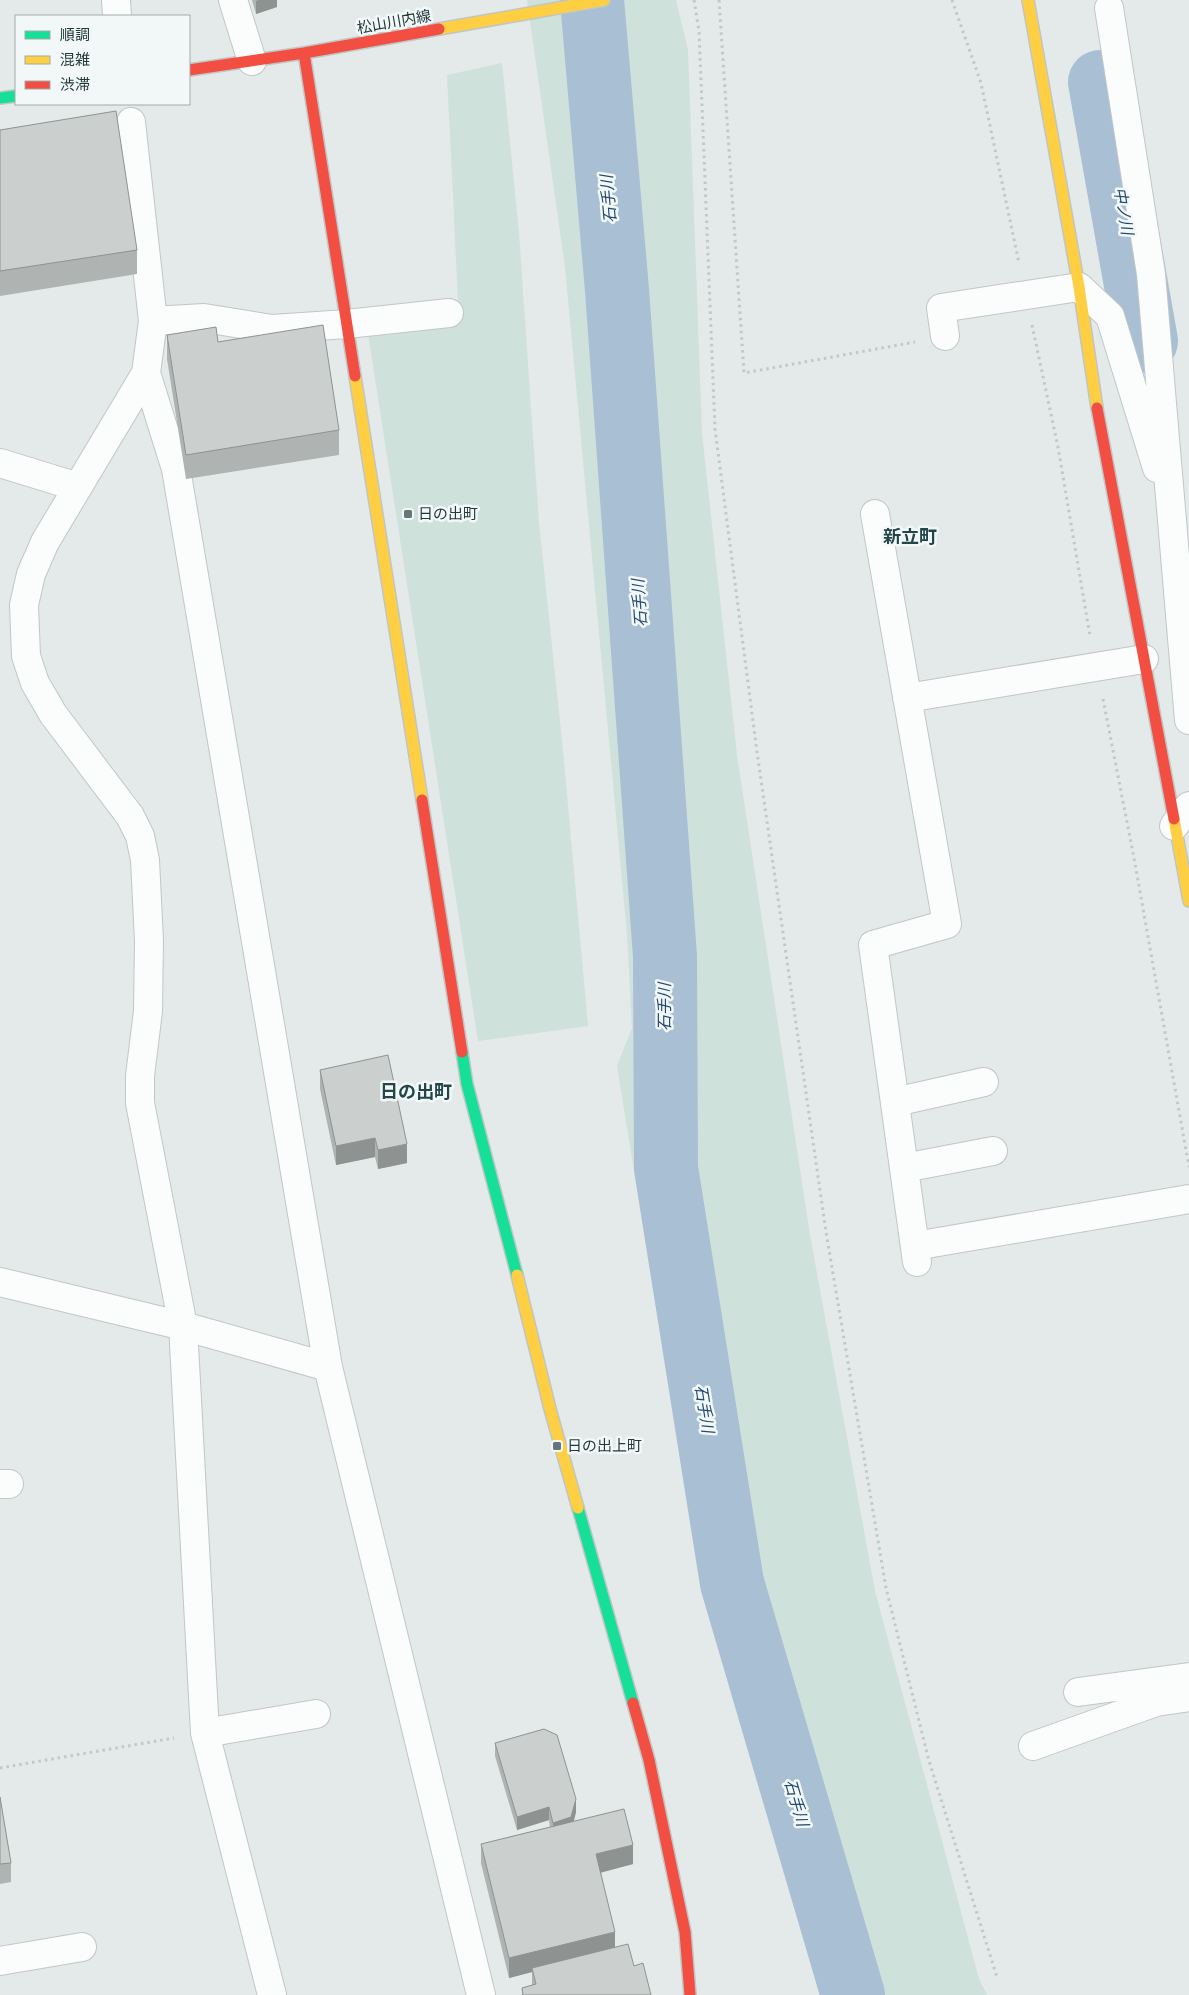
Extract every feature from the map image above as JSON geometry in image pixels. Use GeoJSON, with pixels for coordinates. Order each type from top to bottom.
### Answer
{"type":"FeatureCollection","features":[{"type":"Feature","properties":{"kind":"street"},"geometry":{"type":"LineString","coordinates":[[116,0],[117,15]]}},
{"type":"Feature","properties":{"kind":"street"},"geometry":{"type":"LineString","coordinates":[[233,0],[252,61]]}},
{"type":"Feature","properties":{"kind":"street","name":"松山川内線"},"geometry":{"type":"LineString","coordinates":[[190,70],[304,53],[604,0]]}},
{"type":"Feature","properties":{"kind":"street"},"geometry":{"type":"LineString","coordinates":[[1028,0],[1079,287],[1098,414],[1144,659],[1182,816],[1189,901]]}},
{"type":"Feature","properties":{"kind":"street"},"geometry":{"type":"LineString","coordinates":[[1109,8],[1151,274],[1181,522],[1189,720]]}},
{"type":"Feature","properties":{"kind":"street"},"geometry":{"type":"LineString","coordinates":[[304,53],[467,1084],[513,1257],[550,1409],[649,1760],[685,1932],[690,1995]]}},
{"type":"Feature","properties":{"kind":"street"},"geometry":{"type":"LineString","coordinates":[[0,98],[15,96]]}},
{"type":"Feature","properties":{"kind":"street"},"geometry":{"type":"LineString","coordinates":[[131,122],[153,321],[146,373],[45,542],[31,574],[24,605],[26,656],[35,683],[53,714],[130,816],[140,836],[145,860],[149,941],[148,1011],[140,1076],[140,1103],[183,1326],[205,1733],[272,1995]]}},
{"type":"Feature","properties":{"kind":"street"},"geometry":{"type":"LineString","coordinates":[[945,336],[941,308],[1079,287]]}},
{"type":"Feature","properties":{"kind":"street"},"geometry":{"type":"LineString","coordinates":[[1079,287],[1110,316],[1181,522]]}},
{"type":"Feature","properties":{"kind":"street"},"geometry":{"type":"LineString","coordinates":[[153,321],[204,318],[272,329],[347,324],[449,313]]}},
{"type":"Feature","properties":{"kind":"street"},"geometry":{"type":"LineString","coordinates":[[146,373],[176,469],[328,1367],[481,1995]]}},
{"type":"Feature","properties":{"kind":"street"},"geometry":{"type":"LineString","coordinates":[[0,463],[78,488]]}},
{"type":"Feature","properties":{"kind":"street"},"geometry":{"type":"LineString","coordinates":[[875,514],[947,924],[873,945],[916,1254],[1189,1199]]}},
{"type":"Feature","properties":{"kind":"street"},"geometry":{"type":"LineString","coordinates":[[907,698],[1144,659]]}},
{"type":"Feature","properties":{"kind":"street"},"geometry":{"type":"LineString","coordinates":[[895,1102],[984,1082]]}},
{"type":"Feature","properties":{"kind":"street"},"geometry":{"type":"LineString","coordinates":[[904,1168],[993,1151]]}},
{"type":"Feature","properties":{"kind":"street"},"geometry":{"type":"LineString","coordinates":[[0,1282],[183,1326],[328,1367]]}},
{"type":"Feature","properties":{"kind":"street"},"geometry":{"type":"LineString","coordinates":[[1078,1692],[1189,1677]]}},
{"type":"Feature","properties":{"kind":"street"},"geometry":{"type":"LineString","coordinates":[[1033,1746],[1156,1702],[1189,1697]]}},
{"type":"Feature","properties":{"kind":"street"},"geometry":{"type":"LineString","coordinates":[[205,1733],[316,1714]]}},
{"type":"Feature","properties":{"kind":"street"},"geometry":{"type":"LineString","coordinates":[[0,1961],[82,1948]]}},
{"type":"Feature","properties":{"kind":"path"},"geometry":{"type":"LineString","coordinates":[[694,0],[700,41],[715,429],[757,752],[826,1232],[886,1588],[929,1761],[997,1977]]}},
{"type":"Feature","properties":{"kind":"path"},"geometry":{"type":"LineString","coordinates":[[719,0],[744,373],[945,336]]}},
{"type":"Feature","properties":{"kind":"path"},"geometry":{"type":"LineString","coordinates":[[952,0],[981,83],[1058,447],[1075,558],[1134,858],[1189,1168]]}},
{"type":"Feature","properties":{"kind":"path"},"geometry":{"type":"LineString","coordinates":[[0,1768],[205,1733]]}},
{"type":"Feature","properties":{"kind":"shaded area"},"geometry":{"type":"Polygon","coordinates":[[[527,0],[676,0],[688,50],[702,433],[737,755],[810,1235],[875,1591],[979,1979],[987,1995],[825,1995],[701,1584],[617,1066],[632,1028],[627,934],[565,267],[527,0]]]}},
{"type":"Feature","properties":{"kind":"shaded area"},"geometry":{"type":"Polygon","coordinates":[[[502,63],[519,233],[539,523],[563,750],[588,1026],[478,1041],[367,327],[459,321],[447,75],[502,63]]]}},
{"type":"Feature","properties":{"kind":"building"},"geometry":{"type":"Polygon","coordinates":[[[116,111],[137,250],[0,271],[0,130],[116,111]]]}},
{"type":"Feature","properties":{"kind":"building"},"geometry":{"type":"Polygon","coordinates":[[[323,325],[339,430],[186,455],[167,335],[216,327],[218,342],[323,325]]]}},
{"type":"Feature","properties":{"kind":"building"},"geometry":{"type":"Polygon","coordinates":[[[388,1055],[407,1144],[378,1150],[375,1138],[336,1146],[320,1070],[388,1055]]]}},
{"type":"Feature","properties":{"kind":"building"},"geometry":{"type":"Polygon","coordinates":[[[544,1729],[557,1735],[576,1799],[571,1817],[553,1823],[549,1807],[517,1817],[495,1743],[544,1729]]]}},
{"type":"Feature","properties":{"kind":"building"},"geometry":{"type":"Polygon","coordinates":[[[0,1797],[11,1863],[0,1864],[0,1797]]]}},
{"type":"Feature","properties":{"kind":"building"},"geometry":{"type":"Polygon","coordinates":[[[624,1809],[633,1845],[596,1854],[615,1932],[509,1958],[481,1844],[624,1809]]]}},
{"type":"Feature","properties":{"kind":"building"},"geometry":{"type":"Polygon","coordinates":[[[628,1944],[634,1966],[643,1963],[651,1995],[523,1995],[522,1988],[536,1984],[532,1968],[628,1944]]]}},
{"type":"Feature","properties":{"kind":"waterway","name":"石手川"},"geometry":{"type":"LineString","coordinates":[[592,0],[617,290],[665,956],[666,1168],[732,1583],[853,1995]]}},
{"type":"Feature","properties":{"kind":"waterway","name":"中ノ川"},"geometry":{"type":"LineString","coordinates":[[1100,82],[1146,341]]}},
{"type":"Feature","properties":{"kind":"traffic: fast"},"geometry":{"type":"LineString","coordinates":[[0,98],[15,96]]}},
{"type":"Feature","properties":{"kind":"traffic: fast"},"geometry":{"type":"LineString","coordinates":[[462,1052],[467,1084],[517,1275]]}},
{"type":"Feature","properties":{"kind":"traffic: fast"},"geometry":{"type":"LineString","coordinates":[[578,1508],[633,1703]]}},
{"type":"Feature","properties":{"kind":"traffic: slow"},"geometry":{"type":"LineString","coordinates":[[439,29],[604,0]]}},
{"type":"Feature","properties":{"kind":"traffic: slow"},"geometry":{"type":"LineString","coordinates":[[1028,0],[1079,287],[1097,408]]}},
{"type":"Feature","properties":{"kind":"traffic: slow"},"geometry":{"type":"LineString","coordinates":[[355,376],[422,800]]}},
{"type":"Feature","properties":{"kind":"traffic: slow"},"geometry":{"type":"LineString","coordinates":[[1174,819],[1189,901]]}},
{"type":"Feature","properties":{"kind":"traffic: slow"},"geometry":{"type":"LineString","coordinates":[[517,1275],[550,1409],[578,1508]]}},
{"type":"Feature","properties":{"kind":"traffic: jam"},"geometry":{"type":"LineString","coordinates":[[190,70],[304,53],[439,29]]}},
{"type":"Feature","properties":{"kind":"traffic: jam"},"geometry":{"type":"LineString","coordinates":[[304,53],[355,376]]}},
{"type":"Feature","properties":{"kind":"traffic: jam"},"geometry":{"type":"LineString","coordinates":[[1097,408],[1174,819]]}},
{"type":"Feature","properties":{"kind":"traffic: jam"},"geometry":{"type":"LineString","coordinates":[[422,800],[462,1052]]}},
{"type":"Feature","properties":{"kind":"traffic: jam"},"geometry":{"type":"LineString","coordinates":[[633,1703],[649,1760],[685,1932],[690,1995]]}},
{"type":"Feature","properties":{"kind":"place","name":"日の出町"},"geometry":{"type":"Point","coordinates":[408,514]}},
{"type":"Feature","properties":{"kind":"place","name":"日の出上町"},"geometry":{"type":"Point","coordinates":[557,1446]}},
{"type":"Feature","properties":{"kind":"district","name":"新立町"},"geometry":{"type":"Point","coordinates":[910,537]}},
{"type":"Feature","properties":{"kind":"district","name":"日の出町"},"geometry":{"type":"Point","coordinates":[416,1092]}}]}
